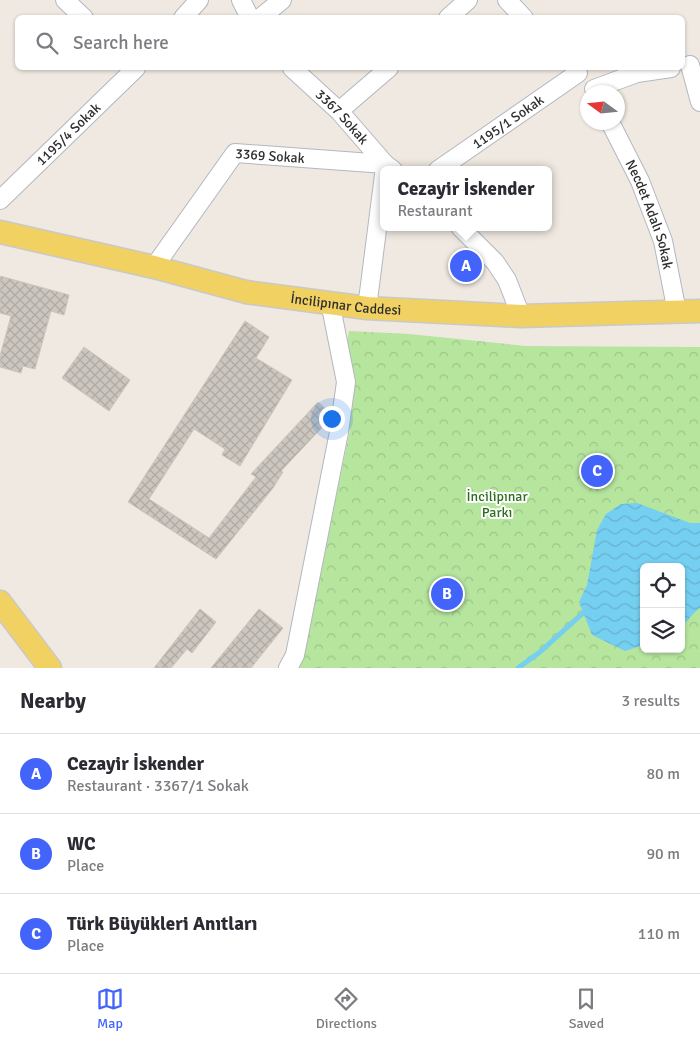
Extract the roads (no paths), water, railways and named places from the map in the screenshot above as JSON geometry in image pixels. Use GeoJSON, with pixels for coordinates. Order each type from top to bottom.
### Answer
{"type":"FeatureCollection","features":[{"type":"Feature","properties":{"kind":"main road","name":"İncilipınar Caddesi"},"geometry":{"type":"LineString","coordinates":[[0,232],[154,267],[246,292],[367,308],[521,316],[700,311]]}},
{"type":"Feature","properties":{"kind":"main road"},"geometry":{"type":"LineString","coordinates":[[0,602],[50,668]]}},
{"type":"Feature","properties":{"kind":"street"},"geometry":{"type":"LineString","coordinates":[[65,0],[81,15]]}},
{"type":"Feature","properties":{"kind":"street"},"geometry":{"type":"LineString","coordinates":[[186,15],[199,0]]}},
{"type":"Feature","properties":{"kind":"street"},"geometry":{"type":"LineString","coordinates":[[241,0],[248,15]]}},
{"type":"Feature","properties":{"kind":"street"},"geometry":{"type":"LineString","coordinates":[[264,15],[282,0]]}},
{"type":"Feature","properties":{"kind":"street"},"geometry":{"type":"LineString","coordinates":[[451,15],[468,0]]}},
{"type":"Feature","properties":{"kind":"street"},"geometry":{"type":"LineString","coordinates":[[506,0],[521,15]]}},
{"type":"Feature","properties":{"kind":"street"},"geometry":{"type":"LineString","coordinates":[[691,64],[700,102]]}},
{"type":"Feature","properties":{"kind":"street","name":"1195/4 Sokak"},"geometry":{"type":"LineString","coordinates":[[0,200],[134,70]]}},
{"type":"Feature","properties":{"kind":"street","name":"3367 Sokak"},"geometry":{"type":"LineString","coordinates":[[294,70],[338,111],[383,166]]}},
{"type":"Feature","properties":{"kind":"street"},"geometry":{"type":"LineString","coordinates":[[338,111],[387,70]]}},
{"type":"Feature","properties":{"kind":"street"},"geometry":{"type":"LineString","coordinates":[[575,70],[589,85]]}},
{"type":"Feature","properties":{"kind":"street","name":"1195/1 Sokak"},"geometry":{"type":"LineString","coordinates":[[443,166],[575,70]]}},
{"type":"Feature","properties":{"kind":"street"},"geometry":{"type":"LineString","coordinates":[[608,85],[637,73],[657,70]]}},
{"type":"Feature","properties":{"kind":"street","name":"Necdet Adalı Sokak"},"geometry":{"type":"LineString","coordinates":[[614,130],[640,181],[663,241],[677,312]]}},
{"type":"Feature","properties":{"kind":"street","name":"3369 Sokak"},"geometry":{"type":"LineString","coordinates":[[154,267],[235,153],[380,169]]}},
{"type":"Feature","properties":{"kind":"street"},"geometry":{"type":"LineString","coordinates":[[367,308],[380,214]]}},
{"type":"Feature","properties":{"kind":"street"},"geometry":{"type":"LineString","coordinates":[[464,231],[495,262],[508,280],[521,316]]}},
{"type":"Feature","properties":{"kind":"street"},"geometry":{"type":"LineString","coordinates":[[288,668],[295,655],[339,432],[346,382],[330,302]]}},
{"type":"Feature","properties":{"kind":"water"},"geometry":{"type":"Polygon","coordinates":[[[637,503],[690,523],[700,523],[700,608],[685,623],[685,563],[640,563],[640,646],[625,651],[592,635],[579,602],[587,585],[597,530],[606,514],[621,504],[637,503]]]}},
{"type":"Feature","properties":{"kind":"waterway"},"geometry":{"type":"LineString","coordinates":[[518,668],[540,652],[583,613]]}},
{"type":"Feature","properties":{"kind":"place","name":"Cezayir İskender"},"geometry":{"type":"Point","coordinates":[466,266]}},
{"type":"Feature","properties":{"kind":"place","name":"Türk Büyükleri Anıtları"},"geometry":{"type":"Point","coordinates":[597,471]}},
{"type":"Feature","properties":{"kind":"place","name":"WC"},"geometry":{"type":"Point","coordinates":[447,594]}},
{"type":"Feature","properties":{"kind":"park label","name":"İncilipınar Parkı"},"geometry":{"type":"Point","coordinates":[497,504]}}]}
